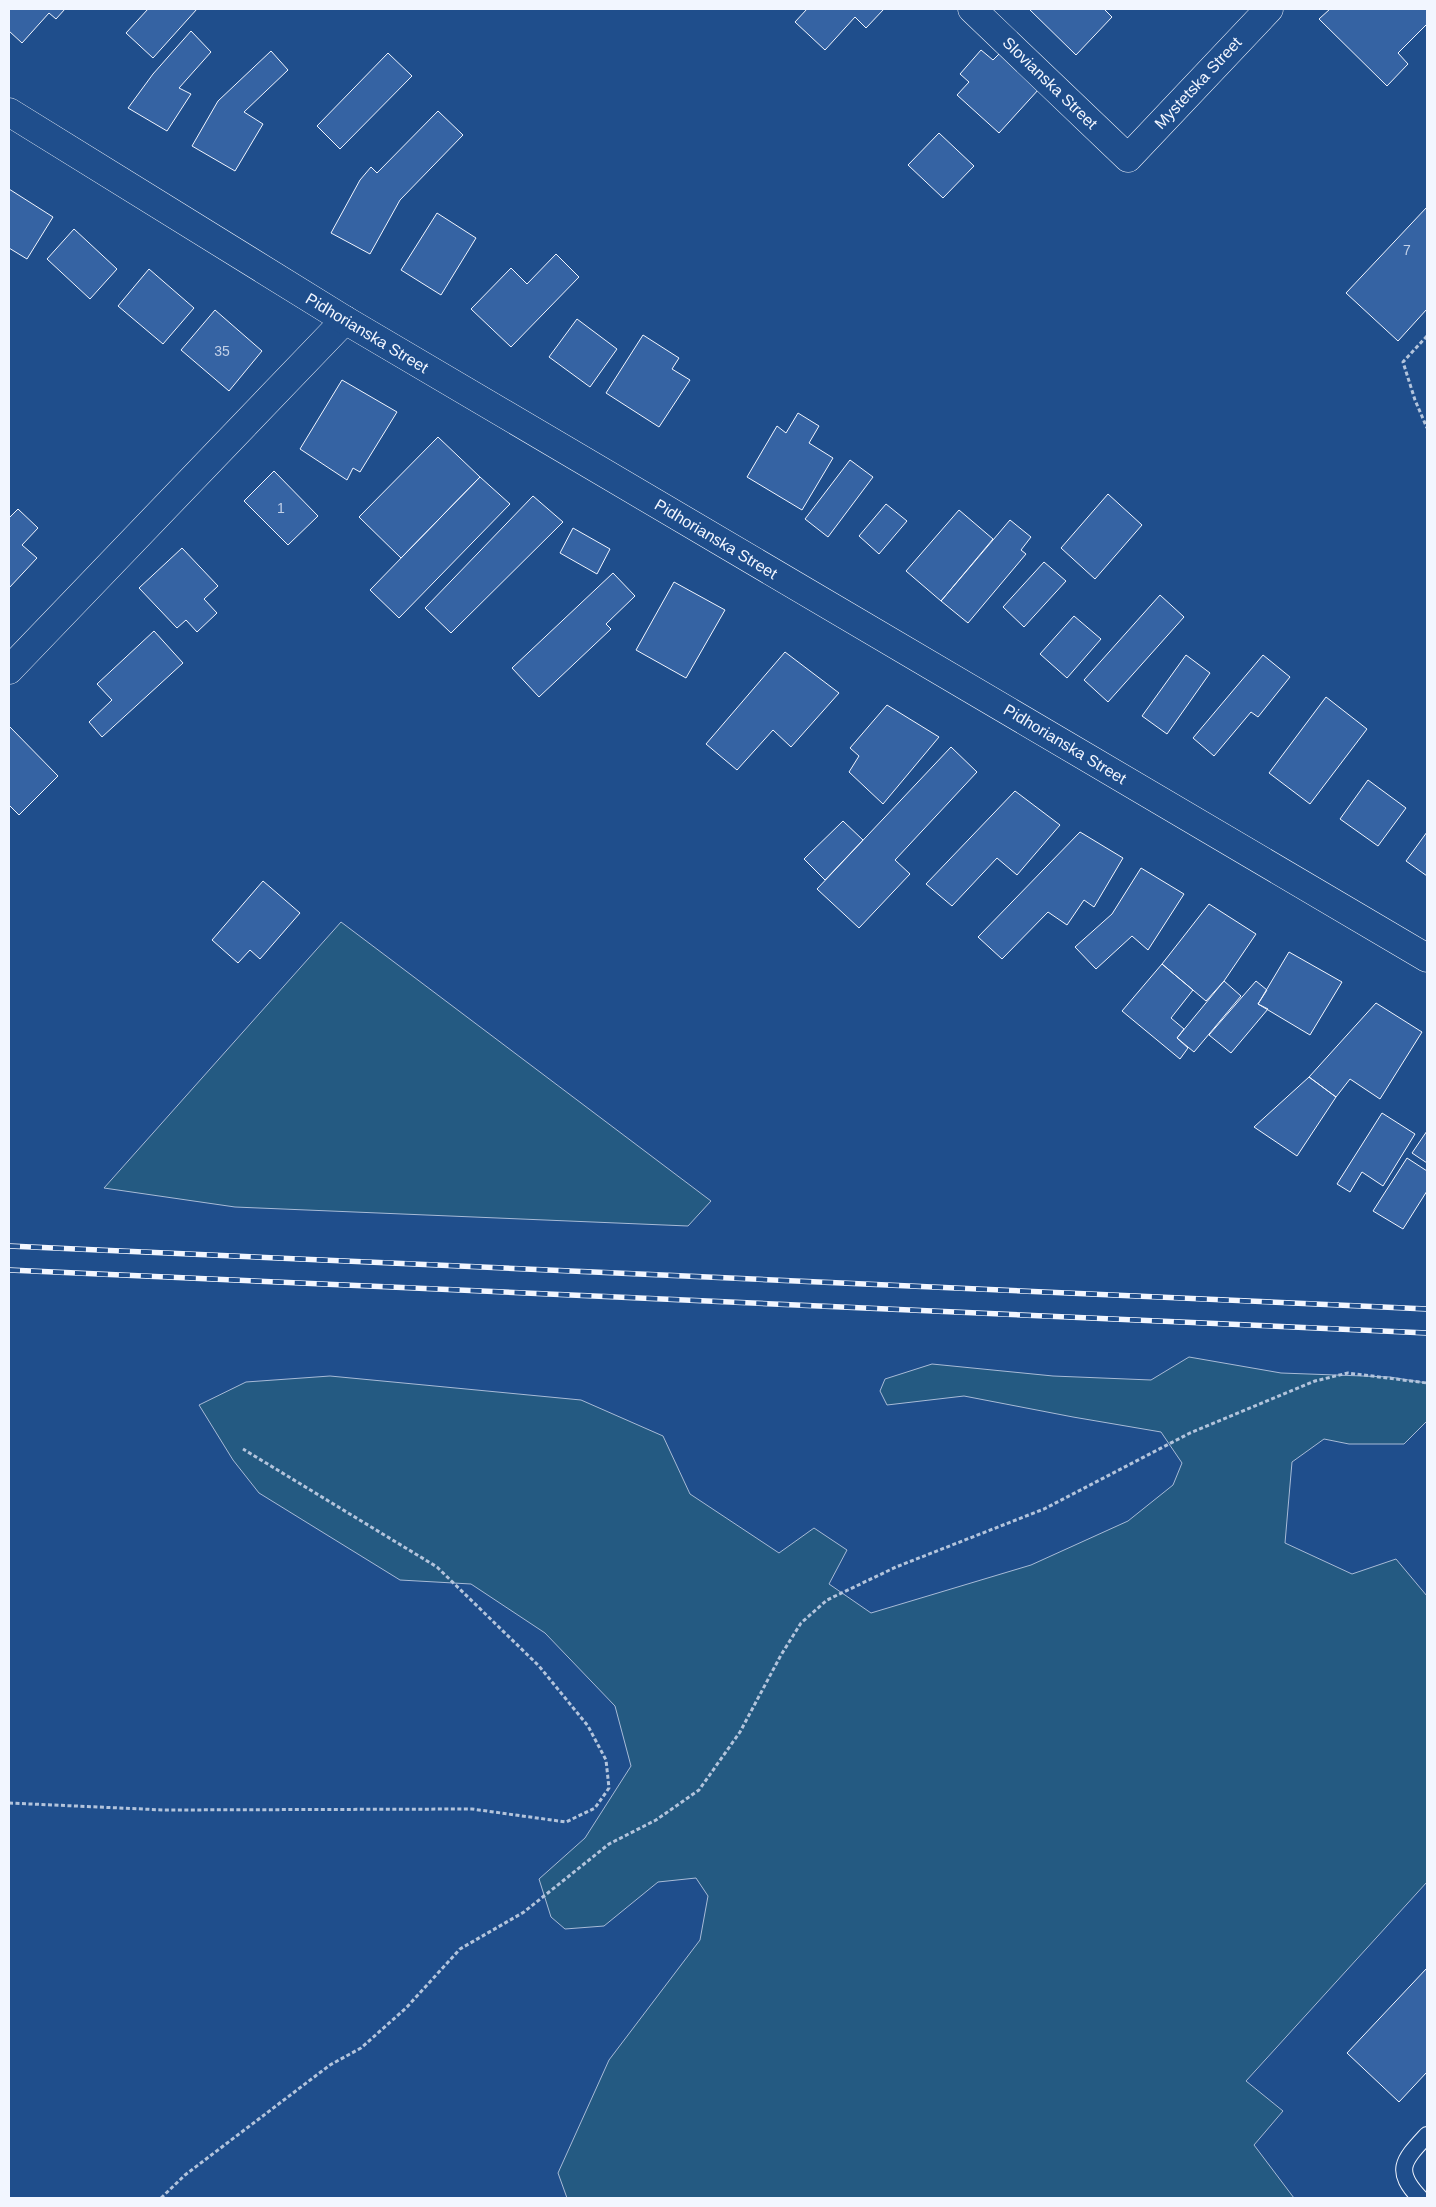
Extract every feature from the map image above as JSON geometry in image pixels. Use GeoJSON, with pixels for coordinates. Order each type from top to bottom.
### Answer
{"type":"FeatureCollection","features":[{"type":"Feature","properties":{"kind":"main road","name":"Slovianska Street"},"geometry":{"type":"LineString","coordinates":[[972,9],[1128,158]]}},
{"type":"Feature","properties":{"kind":"main road","name":"Mystetska Street"},"geometry":{"type":"LineString","coordinates":[[1128,158],[1269,9]]}},
{"type":"Feature","properties":{"kind":"main road","name":"Pidhorianska Street"},"geometry":{"type":"LineString","coordinates":[[9,112],[345,320],[1427,958]]}},
{"type":"Feature","properties":{"kind":"main road"},"geometry":{"type":"LineString","coordinates":[[9,670],[345,320]]}},
{"type":"Feature","properties":{"kind":"lane"},"geometry":{"type":"LineString","coordinates":[[1420,2198],[1407,2185],[1403,2169],[1406,2158],[1427,2135]]}},
{"type":"Feature","properties":{"kind":"path"},"geometry":{"type":"LineString","coordinates":[[1427,336],[1403,362],[1414,400],[1427,428]]}},
{"type":"Feature","properties":{"kind":"path"},"geometry":{"type":"LineString","coordinates":[[161,2198],[185,2175],[330,2065],[361,2048],[406,2008],[460,1949],[524,1912],[609,1844],[656,1820],[699,1790],[740,1732],[781,1655],[801,1623],[827,1600],[896,1567],[1044,1508],[1190,1433],[1315,1381],[1348,1373],[1427,1383]]}},
{"type":"Feature","properties":{"kind":"path"},"geometry":{"type":"LineString","coordinates":[[9,1803],[164,1810],[472,1809],[566,1822],[595,1808],[609,1788],[606,1760],[588,1726],[538,1666],[437,1567],[243,1449]]}},
{"type":"Feature","properties":{"kind":"shaded area"},"geometry":{"type":"Polygon","coordinates":[[[341,922],[711,1201],[688,1226],[235,1207],[104,1188],[341,922]]]}},
{"type":"Feature","properties":{"kind":"shaded area"},"geometry":{"type":"Polygon","coordinates":[[[1189,1357],[1281,1373],[1390,1377],[1427,1383],[1427,1421],[1404,1444],[1349,1444],[1324,1439],[1292,1462],[1285,1543],[1352,1574],[1396,1559],[1427,1596],[1427,1882],[1246,2081],[1283,2111],[1254,2145],[1294,2198],[567,2198],[558,2173],[609,2060],[700,1940],[708,1896],[696,1878],[658,1882],[604,1926],[565,1929],[551,1917],[539,1879],[585,1838],[631,1766],[615,1706],[545,1633],[471,1584],[400,1580],[259,1493],[233,1460],[199,1405],[246,1382],[330,1376],[581,1400],[663,1436],[690,1494],[779,1553],[814,1528],[847,1550],[829,1584],[871,1613],[1031,1565],[1128,1521],[1173,1485],[1182,1463],[1161,1432],[964,1396],[887,1405],[880,1391],[885,1379],[932,1364],[1053,1376],[1151,1380],[1189,1357]]]}},
{"type":"Feature","properties":{"kind":"building"},"geometry":{"type":"Polygon","coordinates":[[[9,9],[65,9],[56,19],[49,13],[22,43],[9,31],[9,9]]]}},
{"type":"Feature","properties":{"kind":"building"},"geometry":{"type":"Polygon","coordinates":[[[148,9],[197,9],[153,58],[126,33],[148,9]]]}},
{"type":"Feature","properties":{"kind":"building"},"geometry":{"type":"Polygon","coordinates":[[[807,9],[884,9],[866,28],[855,17],[825,50],[795,22],[807,9]]]}},
{"type":"Feature","properties":{"kind":"building"},"geometry":{"type":"Polygon","coordinates":[[[1029,9],[1104,9],[1112,17],[1076,55],[1029,9]]]}},
{"type":"Feature","properties":{"kind":"building"},"geometry":{"type":"Polygon","coordinates":[[[1330,9],[1427,9],[1427,24],[1398,53],[1408,64],[1387,86],[1319,19],[1330,9]]]}},
{"type":"Feature","properties":{"kind":"building"},"geometry":{"type":"Polygon","coordinates":[[[191,31],[211,52],[179,88],[191,94],[167,131],[128,108],[153,74],[191,31]]]}},
{"type":"Feature","properties":{"kind":"building"},"geometry":{"type":"Polygon","coordinates":[[[981,50],[993,60],[1000,53],[1039,89],[999,133],[957,95],[969,82],[960,74],[981,50]]]}},
{"type":"Feature","properties":{"kind":"building"},"geometry":{"type":"Polygon","coordinates":[[[271,51],[288,70],[244,112],[263,124],[235,171],[192,146],[218,101],[271,51]]]}},
{"type":"Feature","properties":{"kind":"building"},"geometry":{"type":"Polygon","coordinates":[[[388,53],[412,76],[340,149],[317,126],[388,53]]]}},
{"type":"Feature","properties":{"kind":"building"},"geometry":{"type":"Polygon","coordinates":[[[438,111],[463,135],[400,200],[370,254],[331,233],[360,180],[371,167],[377,173],[438,111]]]}},
{"type":"Feature","properties":{"kind":"building"},"geometry":{"type":"Polygon","coordinates":[[[939,133],[974,166],[943,198],[908,165],[939,133]]]}},
{"type":"Feature","properties":{"kind":"building"},"geometry":{"type":"Polygon","coordinates":[[[9,189],[53,217],[27,259],[9,248],[9,189]]]}},
{"type":"Feature","properties":{"kind":"building"},"geometry":{"type":"Polygon","coordinates":[[[1427,207],[1427,309],[1398,341],[1346,293],[1427,207]]]}},
{"type":"Feature","properties":{"kind":"building"},"geometry":{"type":"Polygon","coordinates":[[[437,213],[476,238],[441,295],[401,270],[437,213]]]}},
{"type":"Feature","properties":{"kind":"building"},"geometry":{"type":"Polygon","coordinates":[[[74,229],[117,269],[90,299],[47,259],[74,229]]]}},
{"type":"Feature","properties":{"kind":"building"},"geometry":{"type":"Polygon","coordinates":[[[556,254],[579,277],[511,347],[471,309],[511,268],[527,284],[556,254]]]}},
{"type":"Feature","properties":{"kind":"building"},"geometry":{"type":"Polygon","coordinates":[[[149,269],[194,308],[163,344],[118,306],[149,269]]]}},
{"type":"Feature","properties":{"kind":"building"},"geometry":{"type":"Polygon","coordinates":[[[215,310],[262,351],[229,391],[181,350],[215,310]]]}},
{"type":"Feature","properties":{"kind":"building"},"geometry":{"type":"Polygon","coordinates":[[[577,319],[617,349],[590,387],[549,357],[577,319]]]}},
{"type":"Feature","properties":{"kind":"building"},"geometry":{"type":"Polygon","coordinates":[[[643,335],[679,358],[672,369],[690,380],[659,427],[606,393],[643,335]]]}},
{"type":"Feature","properties":{"kind":"building"},"geometry":{"type":"Polygon","coordinates":[[[342,380],[397,412],[360,472],[353,468],[347,480],[300,449],[342,380]]]}},
{"type":"Feature","properties":{"kind":"building"},"geometry":{"type":"Polygon","coordinates":[[[798,413],[819,426],[809,443],[833,458],[802,510],[747,477],[777,426],[786,433],[798,413]]]}},
{"type":"Feature","properties":{"kind":"building"},"geometry":{"type":"Polygon","coordinates":[[[438,437],[480,477],[401,558],[359,517],[438,437]]]}},
{"type":"Feature","properties":{"kind":"building"},"geometry":{"type":"Polygon","coordinates":[[[850,460],[873,477],[828,537],[805,519],[850,460]]]}},
{"type":"Feature","properties":{"kind":"building"},"geometry":{"type":"Polygon","coordinates":[[[274,471],[318,516],[288,545],[244,501],[274,471]]]}},
{"type":"Feature","properties":{"kind":"building"},"geometry":{"type":"Polygon","coordinates":[[[480,477],[510,504],[399,618],[370,590],[480,477]]]}},
{"type":"Feature","properties":{"kind":"building"},"geometry":{"type":"Polygon","coordinates":[[[1108,494],[1142,525],[1095,579],[1061,548],[1108,494]]]}},
{"type":"Feature","properties":{"kind":"building"},"geometry":{"type":"Polygon","coordinates":[[[533,496],[563,522],[451,633],[425,608],[533,496]]]}},
{"type":"Feature","properties":{"kind":"building"},"geometry":{"type":"Polygon","coordinates":[[[886,504],[907,521],[879,554],[859,536],[886,504]]]}},
{"type":"Feature","properties":{"kind":"building"},"geometry":{"type":"Polygon","coordinates":[[[18,509],[38,528],[22,545],[37,558],[9,588],[9,518],[18,509]]]}},
{"type":"Feature","properties":{"kind":"building"},"geometry":{"type":"Polygon","coordinates":[[[959,510],[993,539],[941,601],[906,571],[959,510]]]}},
{"type":"Feature","properties":{"kind":"building"},"geometry":{"type":"Polygon","coordinates":[[[1010,520],[1031,537],[1021,550],[1026,554],[968,623],[941,601],[1010,520]]]}},
{"type":"Feature","properties":{"kind":"building"},"geometry":{"type":"Polygon","coordinates":[[[573,528],[610,549],[597,574],[560,553],[573,528]]]}},
{"type":"Feature","properties":{"kind":"building"},"geometry":{"type":"Polygon","coordinates":[[[182,548],[218,586],[204,599],[217,613],[197,632],[186,620],[177,628],[139,588],[182,548]]]}},
{"type":"Feature","properties":{"kind":"building"},"geometry":{"type":"Polygon","coordinates":[[[1044,562],[1066,581],[1024,627],[1003,607],[1044,562]]]}},
{"type":"Feature","properties":{"kind":"building"},"geometry":{"type":"Polygon","coordinates":[[[613,573],[635,596],[606,624],[611,629],[539,697],[512,668],[613,573]]]}},
{"type":"Feature","properties":{"kind":"building"},"geometry":{"type":"Polygon","coordinates":[[[674,582],[725,610],[686,678],[636,650],[674,582]]]}},
{"type":"Feature","properties":{"kind":"building"},"geometry":{"type":"Polygon","coordinates":[[[1160,595],[1184,617],[1108,702],[1084,680],[1160,595]]]}},
{"type":"Feature","properties":{"kind":"building"},"geometry":{"type":"Polygon","coordinates":[[[1074,616],[1101,639],[1067,678],[1040,654],[1074,616]]]}},
{"type":"Feature","properties":{"kind":"building"},"geometry":{"type":"Polygon","coordinates":[[[154,631],[183,663],[102,737],[89,722],[112,700],[97,684],[154,631]]]}},
{"type":"Feature","properties":{"kind":"building"},"geometry":{"type":"Polygon","coordinates":[[[785,652],[839,693],[791,747],[773,730],[737,770],[706,744],[785,652]]]}},
{"type":"Feature","properties":{"kind":"building"},"geometry":{"type":"Polygon","coordinates":[[[1186,655],[1210,673],[1167,734],[1142,716],[1186,655]]]}},
{"type":"Feature","properties":{"kind":"building"},"geometry":{"type":"Polygon","coordinates":[[[1263,655],[1290,677],[1258,717],[1251,712],[1214,756],[1193,738],[1263,655]]]}},
{"type":"Feature","properties":{"kind":"building"},"geometry":{"type":"Polygon","coordinates":[[[1326,697],[1367,729],[1310,804],[1269,773],[1326,697]]]}},
{"type":"Feature","properties":{"kind":"building"},"geometry":{"type":"Polygon","coordinates":[[[887,705],[939,737],[883,804],[849,772],[859,756],[850,748],[887,705]]]}},
{"type":"Feature","properties":{"kind":"building"},"geometry":{"type":"Polygon","coordinates":[[[9,726],[58,776],[19,815],[9,805],[9,726]]]}},
{"type":"Feature","properties":{"kind":"building"},"geometry":{"type":"Polygon","coordinates":[[[951,747],[977,772],[895,860],[910,874],[859,928],[817,889],[951,747]]]}},
{"type":"Feature","properties":{"kind":"building"},"geometry":{"type":"Polygon","coordinates":[[[1368,780],[1406,808],[1378,846],[1340,819],[1368,780]]]}},
{"type":"Feature","properties":{"kind":"building"},"geometry":{"type":"Polygon","coordinates":[[[1015,791],[1060,825],[1017,875],[997,858],[952,906],[926,884],[1015,791]]]}},
{"type":"Feature","properties":{"kind":"building"},"geometry":{"type":"Polygon","coordinates":[[[843,821],[863,840],[825,880],[804,859],[843,821]]]}},
{"type":"Feature","properties":{"kind":"building"},"geometry":{"type":"Polygon","coordinates":[[[1080,832],[1123,858],[1094,907],[1084,900],[1067,925],[1048,912],[1002,959],[978,937],[1080,832]]]}},
{"type":"Feature","properties":{"kind":"building"},"geometry":{"type":"Polygon","coordinates":[[[1427,832],[1427,876],[1406,861],[1427,832]]]}},
{"type":"Feature","properties":{"kind":"building"},"geometry":{"type":"Polygon","coordinates":[[[1141,868],[1184,894],[1148,950],[1132,936],[1096,969],[1075,947],[1112,914],[1141,868]]]}},
{"type":"Feature","properties":{"kind":"building"},"geometry":{"type":"Polygon","coordinates":[[[263,881],[300,913],[260,959],[250,950],[238,963],[212,940],[263,881]]]}},
{"type":"Feature","properties":{"kind":"building"},"geometry":{"type":"Polygon","coordinates":[[[1209,904],[1256,934],[1224,981],[1206,1001],[1162,964],[1209,904]]]}},
{"type":"Feature","properties":{"kind":"building"},"geometry":{"type":"Polygon","coordinates":[[[1289,952],[1342,982],[1310,1035],[1258,1004],[1289,952]]]}},
{"type":"Feature","properties":{"kind":"building"},"geometry":{"type":"Polygon","coordinates":[[[1162,964],[1193,990],[1171,1018],[1184,1029],[1177,1038],[1188,1048],[1180,1059],[1122,1011],[1162,964]]]}},
{"type":"Feature","properties":{"kind":"building"},"geometry":{"type":"Polygon","coordinates":[[[1224,981],[1241,996],[1194,1052],[1177,1038],[1224,981]]]}},
{"type":"Feature","properties":{"kind":"building"},"geometry":{"type":"Polygon","coordinates":[[[1256,981],[1267,990],[1258,1004],[1268,1009],[1231,1053],[1209,1035],[1256,981]]]}},
{"type":"Feature","properties":{"kind":"building"},"geometry":{"type":"Polygon","coordinates":[[[1376,1003],[1422,1032],[1380,1099],[1350,1079],[1336,1097],[1309,1077],[1376,1003]]]}},
{"type":"Feature","properties":{"kind":"building"},"geometry":{"type":"Polygon","coordinates":[[[1309,1077],[1336,1097],[1297,1156],[1254,1127],[1309,1077]]]}},
{"type":"Feature","properties":{"kind":"building"},"geometry":{"type":"Polygon","coordinates":[[[1382,1113],[1415,1134],[1383,1186],[1362,1172],[1350,1192],[1337,1184],[1382,1113]]]}},
{"type":"Feature","properties":{"kind":"building"},"geometry":{"type":"Polygon","coordinates":[[[1427,1131],[1427,1163],[1412,1153],[1427,1131]]]}},
{"type":"Feature","properties":{"kind":"building"},"geometry":{"type":"Polygon","coordinates":[[[1407,1158],[1427,1171],[1427,1191],[1403,1229],[1373,1211],[1407,1158]]]}},
{"type":"Feature","properties":{"kind":"building"},"geometry":{"type":"Polygon","coordinates":[[[1427,1968],[1427,2072],[1399,2102],[1347,2053],[1427,1968]]]}},
{"type":"Feature","properties":{"kind":"railway"},"geometry":{"type":"LineString","coordinates":[[9,1246],[1427,1309]]}},
{"type":"Feature","properties":{"kind":"railway"},"geometry":{"type":"LineString","coordinates":[[9,1270],[1427,1333]]}}]}
